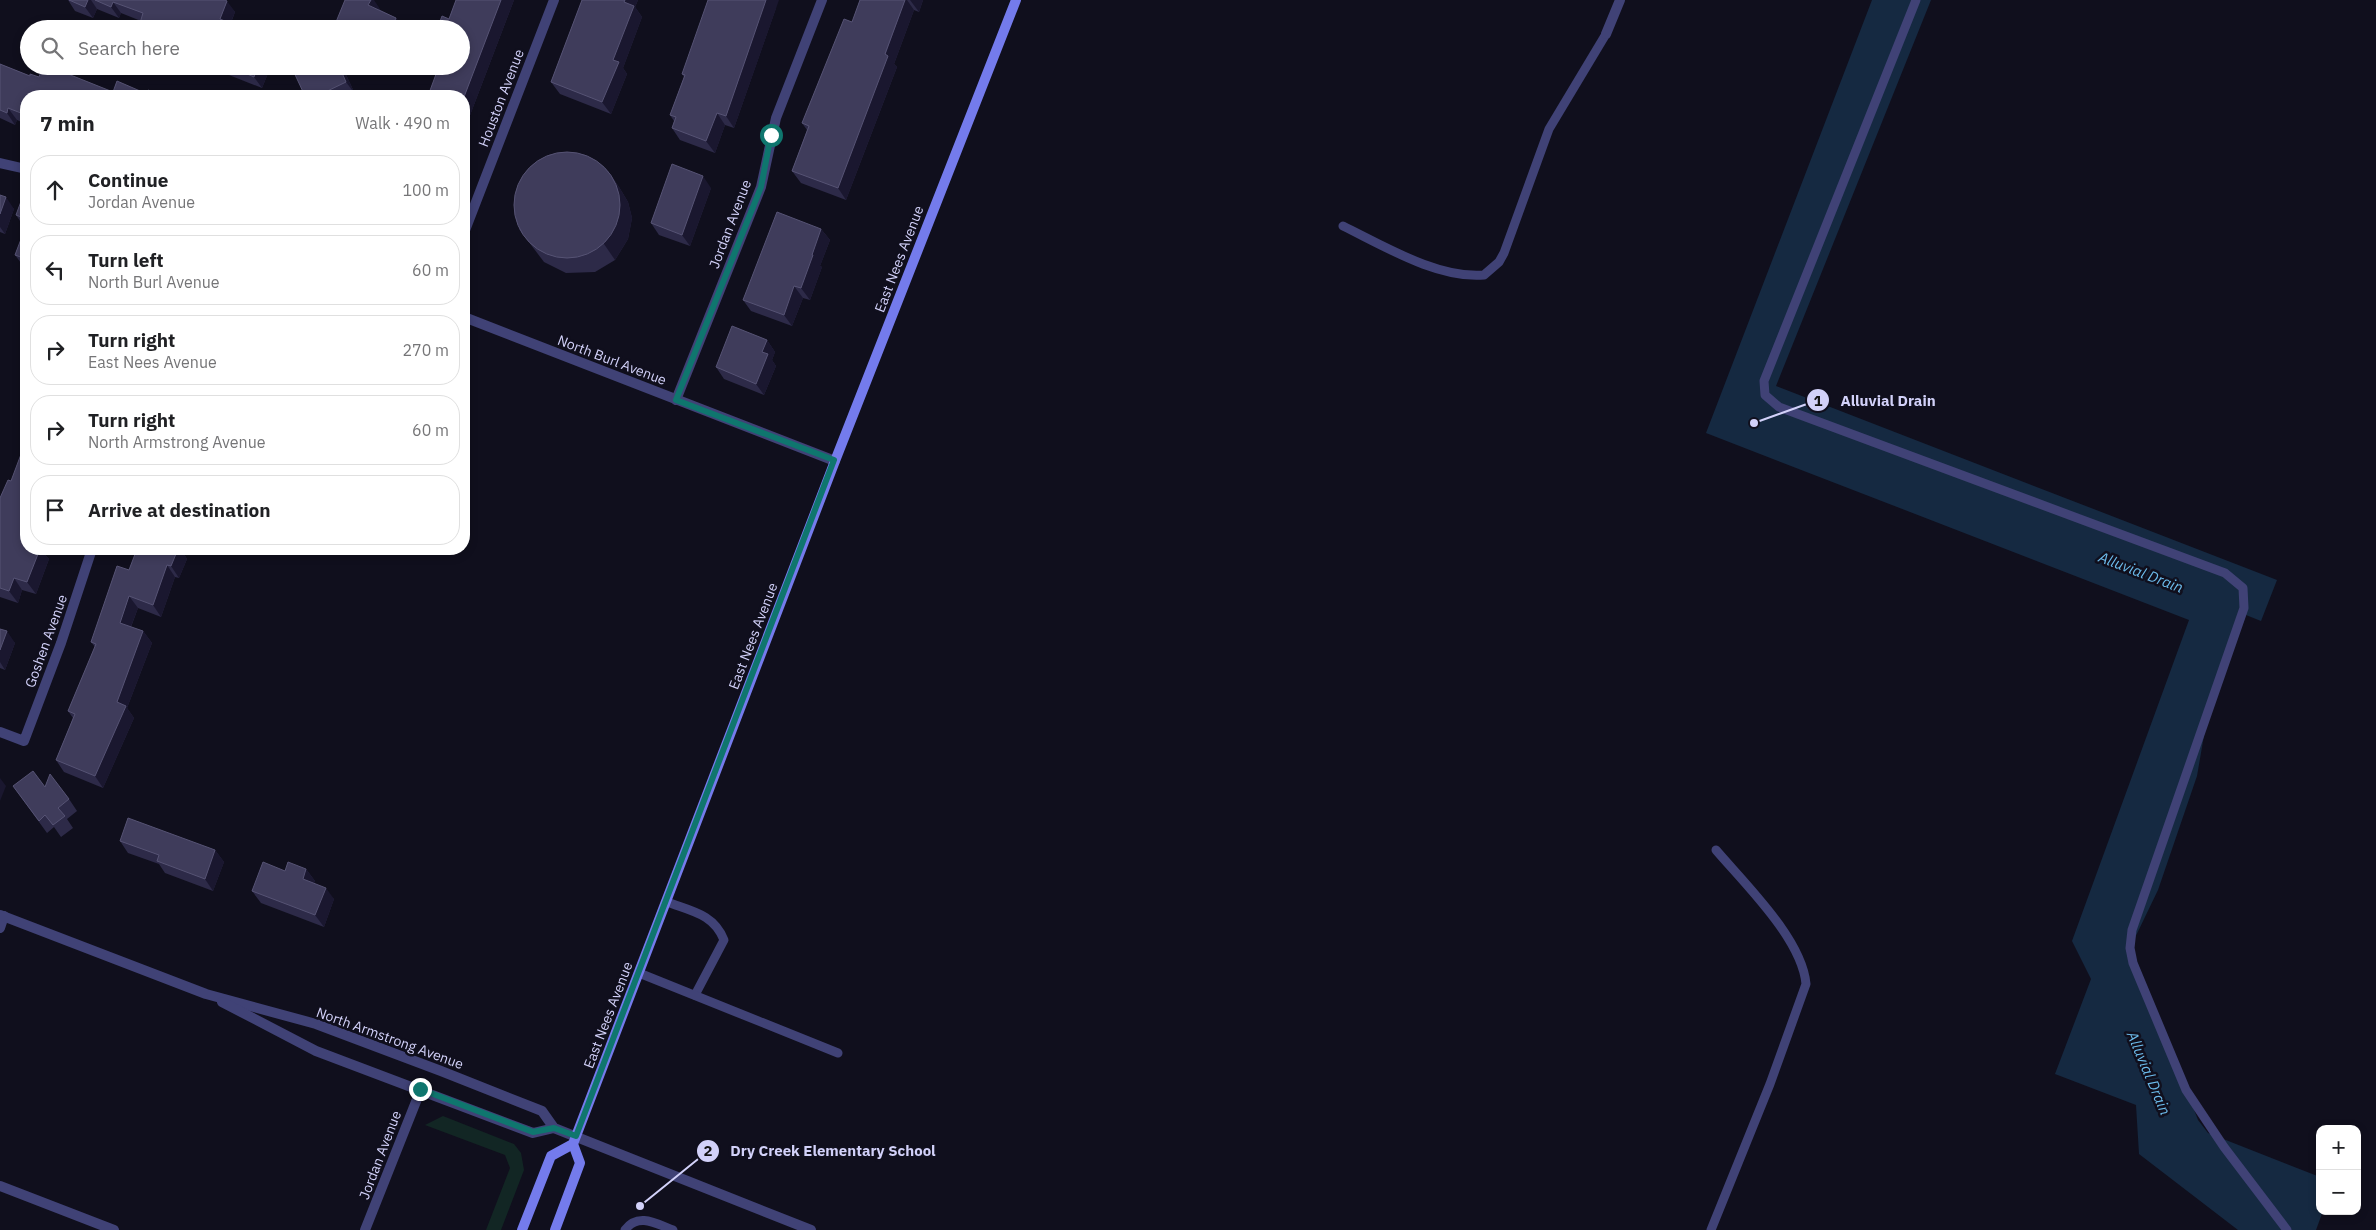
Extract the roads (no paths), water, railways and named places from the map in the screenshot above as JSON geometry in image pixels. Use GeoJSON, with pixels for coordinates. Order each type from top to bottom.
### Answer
{"type":"FeatureCollection","features":[{"type":"Feature","properties":{"kind":"main road","name":"East Nees Avenue"},"geometry":{"type":"LineString","coordinates":[[575,1140],[834,460],[1016,0]]}},
{"type":"Feature","properties":{"kind":"main road"},"geometry":{"type":"LineString","coordinates":[[522,1230],[551,1156],[575,1140],[580,1163],[555,1230]]}},
{"type":"Feature","properties":{"kind":"street","name":"Houston Avenue"},"geometry":{"type":"LineString","coordinates":[[470,217],[554,0]]}},
{"type":"Feature","properties":{"kind":"street","name":"Jordan Avenue"},"geometry":{"type":"LineString","coordinates":[[676,400],[761,187],[776,118],[822,0]]}},
{"type":"Feature","properties":{"kind":"street"},"geometry":{"type":"LineString","coordinates":[[1606,34],[1620,0]]}},
{"type":"Feature","properties":{"kind":"street"},"geometry":{"type":"LineString","coordinates":[[0,163],[20,168]]}},
{"type":"Feature","properties":{"kind":"street","name":"North Burl Avenue"},"geometry":{"type":"LineString","coordinates":[[470,319],[834,460]]}},
{"type":"Feature","properties":{"kind":"street","name":"Goshen Avenue"},"geometry":{"type":"LineString","coordinates":[[0,732],[24,741],[61,643],[90,555]]}},
{"type":"Feature","properties":{"kind":"street"},"geometry":{"type":"LineString","coordinates":[[0,928],[2,916]]}},
{"type":"Feature","properties":{"kind":"street","name":"North Armstrong Avenue"},"geometry":{"type":"LineString","coordinates":[[2,916],[206,994],[316,1024],[441,1071],[542,1111],[554,1128],[575,1140],[809,1230]]}},
{"type":"Feature","properties":{"kind":"street","name":"North Armstrong Avenue"},"geometry":{"type":"LineString","coordinates":[[206,994],[316,1051],[533,1132],[554,1128]]}},
{"type":"Feature","properties":{"kind":"street","name":"Jordan Avenue"},"geometry":{"type":"LineString","coordinates":[[365,1230],[420,1089]]}},
{"type":"Feature","properties":{"kind":"street"},"geometry":{"type":"LineString","coordinates":[[0,1186],[114,1230]]}},
{"type":"Feature","properties":{"kind":"lane"},"geometry":{"type":"LineString","coordinates":[[1916,0],[1764,381],[1765,395],[1779,407],[2225,573],[2242,588],[2244,608],[2132,930],[2130,948],[2138,978],[2186,1090],[2224,1148],[2287,1230]]}},
{"type":"Feature","properties":{"kind":"lane"},"geometry":{"type":"LineString","coordinates":[[1343,226],[1406,256],[1459,276],[1484,275],[1499,262],[1504,253],[1549,129],[1606,34]]}},
{"type":"Feature","properties":{"kind":"lane"},"geometry":{"type":"LineString","coordinates":[[1711,1230],[1770,1084],[1806,984],[1803,967],[1792,944],[1768,910],[1716,850]]}},
{"type":"Feature","properties":{"kind":"lane"},"geometry":{"type":"LineString","coordinates":[[667,902],[712,920],[719,927],[724,940],[695,996]]}},
{"type":"Feature","properties":{"kind":"lane"},"geometry":{"type":"LineString","coordinates":[[639,973],[838,1053]]}},
{"type":"Feature","properties":{"kind":"lane"},"geometry":{"type":"LineString","coordinates":[[625,1230],[629,1225],[644,1219],[673,1230]]}},
{"type":"Feature","properties":{"kind":"water"},"geometry":{"type":"Polygon","coordinates":[[[1872,0],[1931,0],[1776,386],[2277,580],[2261,621],[2246,615],[2206,724],[2197,776],[2158,890],[2131,946],[2198,1120],[2208,1133],[2316,1175],[2316,1215],[2322,1215],[2316,1230],[2238,1230],[2139,1154],[2136,1105],[2055,1074],[2091,979],[2072,941],[2189,620],[1706,433],[1872,0]]]}},
{"type":"Feature","properties":{"kind":"place","name":"Alluvial Drain"},"geometry":{"type":"Point","coordinates":[1754,423]}},
{"type":"Feature","properties":{"kind":"place","name":"Dry Creek Elementary School"},"geometry":{"type":"Point","coordinates":[640,1206]}}]}
